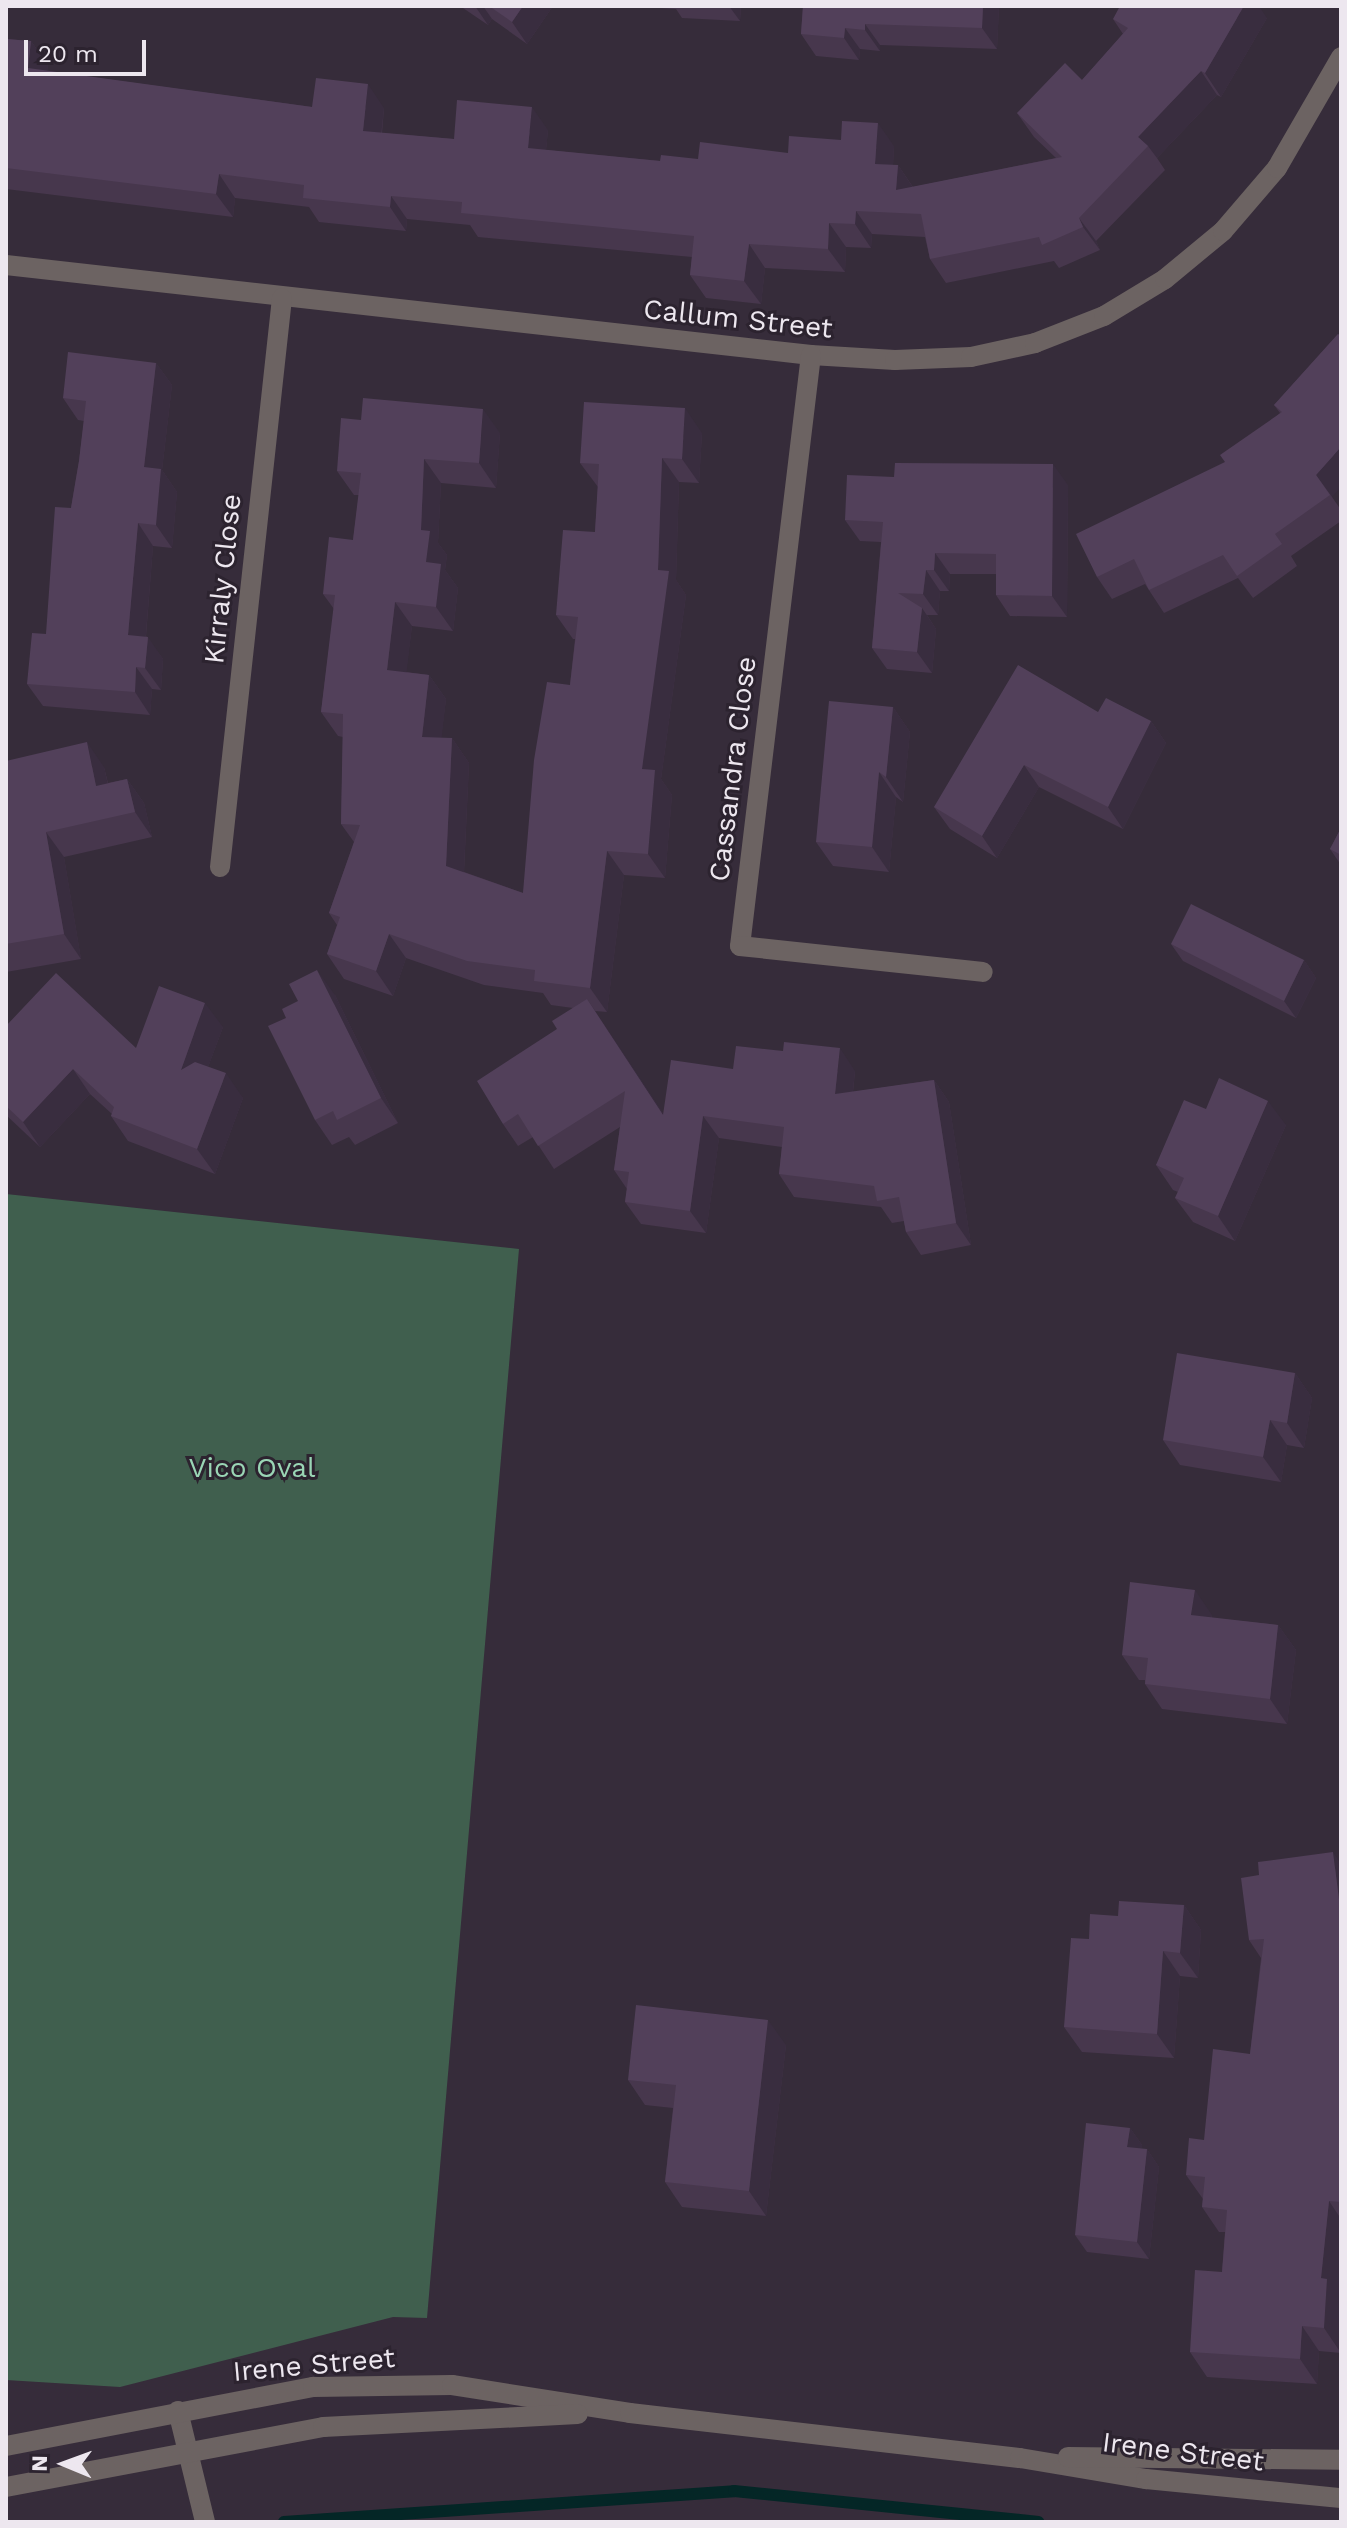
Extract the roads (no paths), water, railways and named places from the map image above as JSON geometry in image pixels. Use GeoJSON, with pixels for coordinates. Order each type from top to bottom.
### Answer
{"type":"FeatureCollection","features":[{"type":"Feature","properties":{"kind":"street","name":"Callum Street"},"geometry":{"type":"LineString","coordinates":[[6,265],[811,355],[895,360],[971,357],[1035,343],[1104,316],[1165,279],[1223,231],[1277,168],[1341,57]]}},
{"type":"Feature","properties":{"kind":"street","name":"Kirraly Close"},"geometry":{"type":"LineString","coordinates":[[220,867],[282,298]]}},
{"type":"Feature","properties":{"kind":"street","name":"Cassandra Close"},"geometry":{"type":"LineString","coordinates":[[811,355],[740,946],[983,972]]}},
{"type":"Feature","properties":{"kind":"street","name":"Irene Street"},"geometry":{"type":"LineString","coordinates":[[6,2446],[313,2387],[452,2385],[630,2413],[1020,2458],[1146,2479],[1341,2498]]}},
{"type":"Feature","properties":{"kind":"street"},"geometry":{"type":"LineString","coordinates":[[178,2411],[205,2522]]}},
{"type":"Feature","properties":{"kind":"street","name":"Irene Street"},"geometry":{"type":"LineString","coordinates":[[6,2487],[187,2450],[387,2420],[630,2413]]}},
{"type":"Feature","properties":{"kind":"street","name":"Irene Street"},"geometry":{"type":"LineString","coordinates":[[1020,2458],[1142,2454],[1341,2460]]}},
{"type":"Feature","properties":{"kind":"waterway"},"geometry":{"type":"LineString","coordinates":[[284,2522],[734,2491],[1038,2522]]}},
{"type":"Feature","properties":{"kind":"park label","name":"Vico Oval"},"geometry":{"type":"Point","coordinates":[252,1468]}}]}
